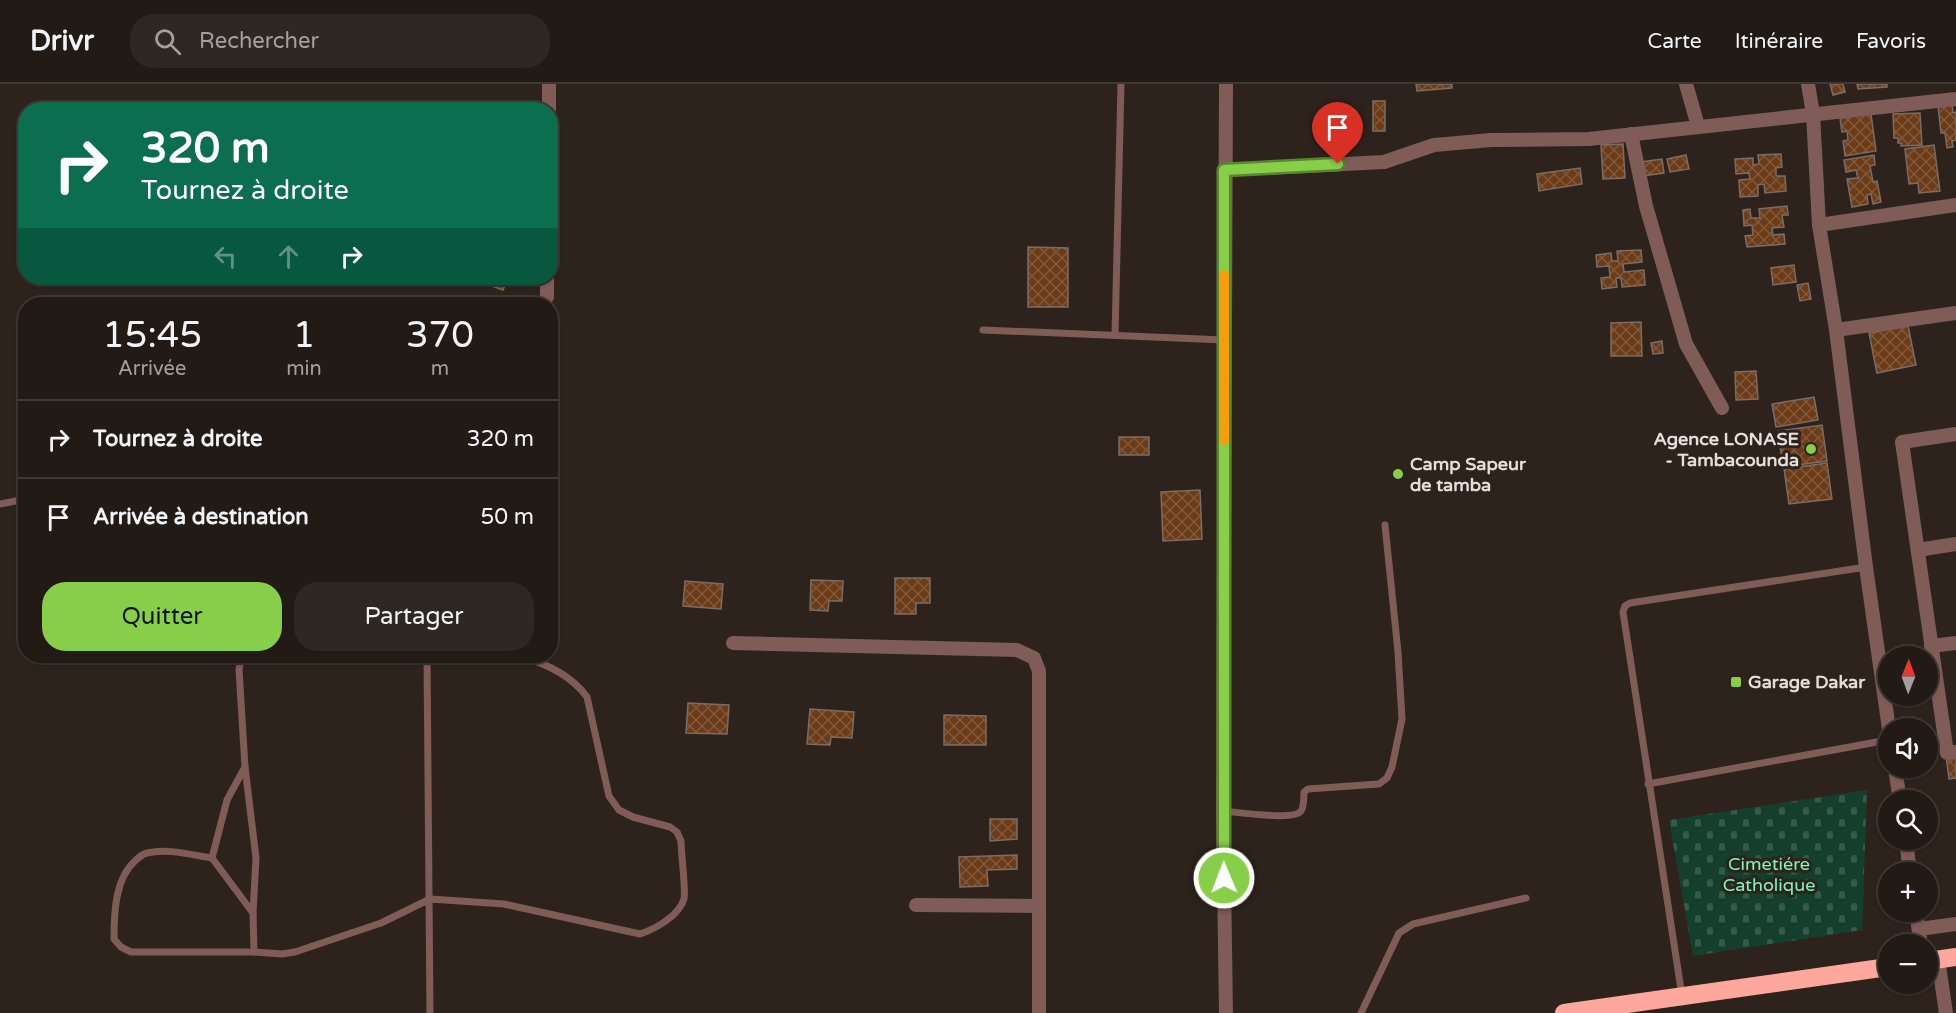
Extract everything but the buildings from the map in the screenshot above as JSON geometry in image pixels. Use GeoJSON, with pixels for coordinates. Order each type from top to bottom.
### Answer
{"type":"FeatureCollection","features":[{"type":"Feature","properties":{"kind":"highway"},"geometry":{"type":"LineString","coordinates":[[1564,1013],[1658,1003],[1682,996],[1878,968]]}},
{"type":"Feature","properties":{"kind":"street"},"geometry":{"type":"LineString","coordinates":[[549,84],[549,102]]}},
{"type":"Feature","properties":{"kind":"street"},"geometry":{"type":"LineString","coordinates":[[1226,84],[1223,811],[1226,1013]]}},
{"type":"Feature","properties":{"kind":"street"},"geometry":{"type":"LineString","coordinates":[[1686,84],[1698,126]]}},
{"type":"Feature","properties":{"kind":"street"},"geometry":{"type":"LineString","coordinates":[[1808,84],[1813,114],[1819,225],[1836,330],[1887,718]]}},
{"type":"Feature","properties":{"kind":"street"},"geometry":{"type":"LineString","coordinates":[[1224,170],[1384,162],[1434,145],[1491,140],[1589,139],[1956,99]]}},
{"type":"Feature","properties":{"kind":"street"},"geometry":{"type":"LineString","coordinates":[[1631,134],[1646,206],[1686,344],[1722,408]]}},
{"type":"Feature","properties":{"kind":"street"},"geometry":{"type":"LineString","coordinates":[[1819,225],[1956,205]]}},
{"type":"Feature","properties":{"kind":"street"},"geometry":{"type":"LineString","coordinates":[[547,297],[548,285]]}},
{"type":"Feature","properties":{"kind":"street"},"geometry":{"type":"LineString","coordinates":[[1836,330],[1956,314]]}},
{"type":"Feature","properties":{"kind":"street"},"geometry":{"type":"LineString","coordinates":[[1956,434],[1902,442],[1931,646],[1956,643]]}},
{"type":"Feature","properties":{"kind":"street"},"geometry":{"type":"LineString","coordinates":[[1918,550],[1956,544]]}},
{"type":"Feature","properties":{"kind":"street"},"geometry":{"type":"LineString","coordinates":[[732,644],[1017,650],[1034,658],[1039,671],[1040,1013]]}},
{"type":"Feature","properties":{"kind":"street"},"geometry":{"type":"LineString","coordinates":[[1938,693],[1947,753],[1956,752]]}},
{"type":"Feature","properties":{"kind":"street"},"geometry":{"type":"LineString","coordinates":[[916,905],[1039,906]]}},
{"type":"Feature","properties":{"kind":"street"},"geometry":{"type":"LineString","coordinates":[[1918,922],[1920,934]]}},
{"type":"Feature","properties":{"kind":"street"},"geometry":{"type":"LineString","coordinates":[[1919,929],[1956,924]]}},
{"type":"Feature","properties":{"kind":"street"},"geometry":{"type":"LineString","coordinates":[[1940,959],[1946,1013]]}},
{"type":"Feature","properties":{"kind":"lane"},"geometry":{"type":"LineString","coordinates":[[1115,335],[1120,84]]}},
{"type":"Feature","properties":{"kind":"lane"},"geometry":{"type":"LineString","coordinates":[[983,330],[1224,340]]}},
{"type":"Feature","properties":{"kind":"lane"},"geometry":{"type":"LineString","coordinates":[[0,504],[18,501]]}},
{"type":"Feature","properties":{"kind":"lane"},"geometry":{"type":"LineString","coordinates":[[1223,811],[1287,816],[1299,814],[1304,792],[1308,789],[1379,784],[1387,778],[1392,767],[1402,719],[1398,652],[1385,525]]}},
{"type":"Feature","properties":{"kind":"lane"},"geometry":{"type":"LineString","coordinates":[[1682,996],[1648,784],[1623,612],[1625,606],[1630,603],[1866,567]]}},
{"type":"Feature","properties":{"kind":"lane"},"geometry":{"type":"LineString","coordinates":[[240,663],[245,767],[256,858],[253,913],[254,952]]}},
{"type":"Feature","properties":{"kind":"lane"},"geometry":{"type":"LineString","coordinates":[[427,663],[430,1013]]}},
{"type":"Feature","properties":{"kind":"lane"},"geometry":{"type":"LineString","coordinates":[[253,913],[212,858],[167,851],[144,853],[127,868],[120,884],[114,920],[114,939],[121,947],[131,952],[282,954],[295,952],[381,923],[430,899],[504,904],[640,934],[651,931],[673,915],[684,898],[681,841],[677,832],[670,827],[633,817],[619,810],[609,796],[587,697],[577,684],[539,663]]}},
{"type":"Feature","properties":{"kind":"lane"},"geometry":{"type":"LineString","coordinates":[[1648,784],[1878,742]]}},
{"type":"Feature","properties":{"kind":"lane"},"geometry":{"type":"LineString","coordinates":[[212,858],[227,800],[245,767]]}},
{"type":"Feature","properties":{"kind":"lane"},"geometry":{"type":"LineString","coordinates":[[1361,1013],[1399,933],[1413,924],[1526,898]]}},
{"type":"Feature","properties":{"kind":"green space","name":"Cimetiére Catholique"},"geometry":{"type":"Polygon","coordinates":[[[1867,790],[1862,930],[1693,956],[1669,820],[1867,790]]]}},
{"type":"Feature","properties":{"kind":"slow traffic"},"geometry":{"type":"LineString","coordinates":[[1224,275],[1224,440]]}},
{"type":"Feature","properties":{"kind":"place","name":"Agence LONASE - Tambacounda"},"geometry":{"type":"Point","coordinates":[1811,449]}},
{"type":"Feature","properties":{"kind":"place","name":"Camp Sapeur de tamba"},"geometry":{"type":"Point","coordinates":[1398,474]}},
{"type":"Feature","properties":{"kind":"place","name":"Garage Dakar"},"geometry":{"type":"Point","coordinates":[1736,682]}},
{"type":"Feature","properties":{"kind":"route"},"geometry":{"type":"LineString","coordinates":[[1224,878],[1224,170],[1338,164]]}}]}
